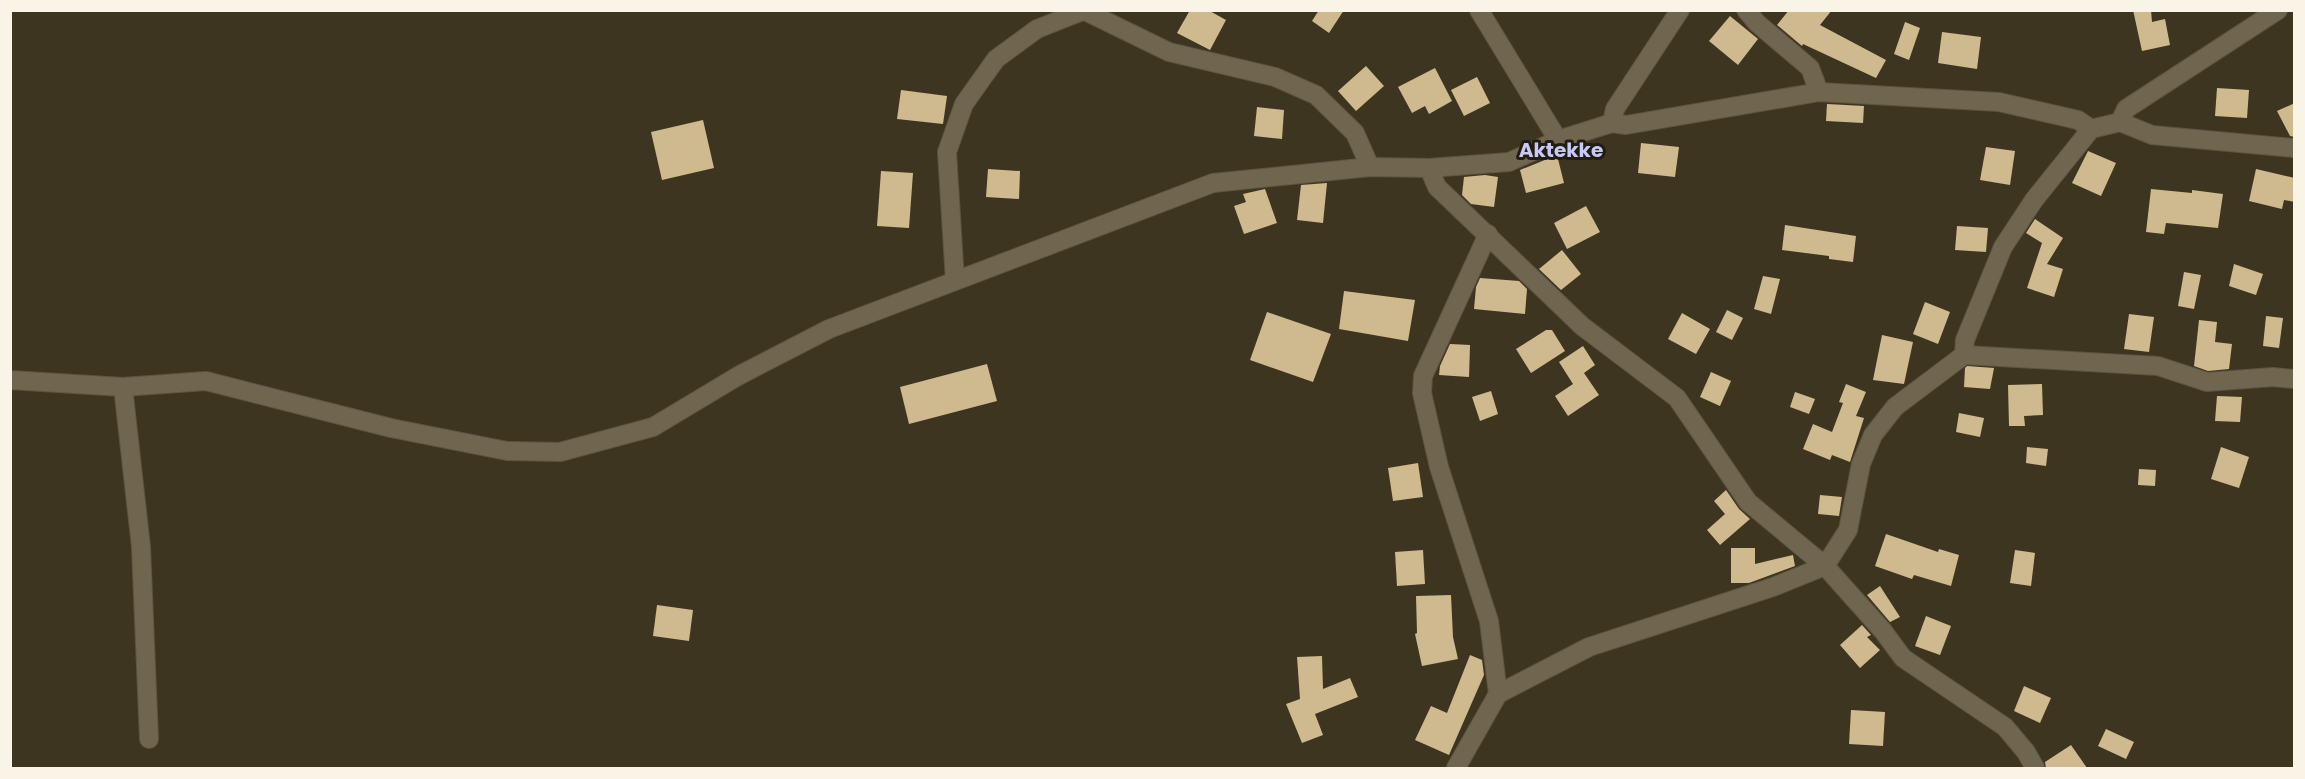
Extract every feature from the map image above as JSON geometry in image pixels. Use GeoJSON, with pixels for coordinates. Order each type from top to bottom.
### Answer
{"type":"FeatureCollection","features":[{"type":"Feature","properties":{"kind":"street"},"geometry":{"type":"LineString","coordinates":[[1479,10],[1558,140]]}},
{"type":"Feature","properties":{"kind":"street"},"geometry":{"type":"LineString","coordinates":[[1612,123],[1615,109],[1680,10]]}},
{"type":"Feature","properties":{"kind":"street"},"geometry":{"type":"LineString","coordinates":[[1746,10],[1756,23],[1810,68],[1819,92]]}},
{"type":"Feature","properties":{"kind":"street"},"geometry":{"type":"LineString","coordinates":[[2120,122],[2126,109],[2278,10]]}},
{"type":"Feature","properties":{"kind":"street"},"geometry":{"type":"LineString","coordinates":[[955,281],[947,152],[963,104],[996,59],[1038,29],[1085,11],[1169,52],[1275,77],[1316,95],[1355,133],[1370,167]]}},
{"type":"Feature","properties":{"kind":"street"},"geometry":{"type":"LineString","coordinates":[[10,380],[123,387],[206,381],[391,428],[507,451],[560,452],[653,427],[738,376],[829,329],[1213,183],[1370,167],[1429,168],[1509,162],[1558,140],[1612,123],[1626,125],[1819,92],[1999,102],[2078,120],[2091,129]]}},
{"type":"Feature","properties":{"kind":"street"},"geometry":{"type":"LineString","coordinates":[[1964,355],[1965,340],[2003,247],[2034,200],[2091,129],[2120,122],[2152,135],[2295,148]]}},
{"type":"Feature","properties":{"kind":"street"},"geometry":{"type":"LineString","coordinates":[[1429,168],[1437,187],[1582,326],[1677,398],[1748,502],[1825,566],[1883,631],[1903,658],[2005,727],[2026,752],[2035,768]]}},
{"type":"Feature","properties":{"kind":"street"},"geometry":{"type":"LineString","coordinates":[[1488,234],[1423,376],[1422,393],[1439,467],[1489,621],[1498,694]]}},
{"type":"Feature","properties":{"kind":"street"},"geometry":{"type":"LineString","coordinates":[[1456,768],[1498,694],[1589,647],[1773,587],[1825,566],[1848,530],[1861,464],[1873,435],[1895,407],[1964,355],[2158,366],[2207,382],[2273,377],[2295,379]]}},
{"type":"Feature","properties":{"kind":"street"},"geometry":{"type":"LineString","coordinates":[[123,387],[141,547],[149,739]]}},
{"type":"Feature","properties":{"kind":"building"},"geometry":{"type":"Polygon","coordinates":[[[1190,10],[1208,10],[1226,20],[1210,50],[1177,33],[1190,10]]]}},
{"type":"Feature","properties":{"kind":"building"},"geometry":{"type":"Polygon","coordinates":[[[1319,10],[1344,10],[1329,33],[1312,21],[1319,10]]]}},
{"type":"Feature","properties":{"kind":"building"},"geometry":{"type":"Polygon","coordinates":[[[1789,10],[1832,10],[1820,25],[1886,60],[1876,78],[1803,44],[1802,46],[1777,25],[1789,10]]]}},
{"type":"Feature","properties":{"kind":"building"},"geometry":{"type":"Polygon","coordinates":[[[2133,10],[2151,10],[2152,22],[2165,19],[2170,45],[2142,51],[2133,10]]]}},
{"type":"Feature","properties":{"kind":"building"},"geometry":{"type":"Polygon","coordinates":[[[1730,16],[1758,39],[1738,65],[1709,41],[1730,16]]]}},
{"type":"Feature","properties":{"kind":"building"},"geometry":{"type":"Polygon","coordinates":[[[1905,22],[1920,28],[1909,60],[1894,54],[1905,22]]]}},
{"type":"Feature","properties":{"kind":"building"},"geometry":{"type":"Polygon","coordinates":[[[1942,32],[1981,37],[1977,69],[1938,63],[1942,32]]]}},
{"type":"Feature","properties":{"kind":"building"},"geometry":{"type":"Polygon","coordinates":[[[1366,66],[1384,86],[1356,111],[1338,91],[1366,66]]]}},
{"type":"Feature","properties":{"kind":"building"},"geometry":{"type":"Polygon","coordinates":[[[1435,68],[1452,101],[1429,114],[1425,106],[1412,113],[1398,87],[1435,68]]]}},
{"type":"Feature","properties":{"kind":"building"},"geometry":{"type":"Polygon","coordinates":[[[1477,77],[1490,103],[1464,116],[1451,90],[1477,77]]]}},
{"type":"Feature","properties":{"kind":"building"},"geometry":{"type":"Polygon","coordinates":[[[2217,88],[2249,90],[2247,118],[2215,116],[2217,88]]]}},
{"type":"Feature","properties":{"kind":"building"},"geometry":{"type":"Polygon","coordinates":[[[901,90],[947,96],[943,124],[897,119],[901,90]]]}},
{"type":"Feature","properties":{"kind":"building"},"geometry":{"type":"Polygon","coordinates":[[[2295,103],[2295,137],[2290,136],[2277,111],[2295,103]]]}},
{"type":"Feature","properties":{"kind":"building"},"geometry":{"type":"Polygon","coordinates":[[[1827,104],[1864,106],[1863,123],[1826,121],[1827,104]]]}},
{"type":"Feature","properties":{"kind":"building"},"geometry":{"type":"Polygon","coordinates":[[[1257,107],[1284,110],[1282,139],[1254,136],[1257,107]]]}},
{"type":"Feature","properties":{"kind":"building"},"geometry":{"type":"Polygon","coordinates":[[[703,120],[714,168],[662,180],[651,132],[703,120]]]}},
{"type":"Feature","properties":{"kind":"building"},"geometry":{"type":"Polygon","coordinates":[[[1641,143],[1679,147],[1675,177],[1638,173],[1641,143]]]}},
{"type":"Feature","properties":{"kind":"building"},"geometry":{"type":"Polygon","coordinates":[[[1986,147],[2015,151],[2010,185],[1980,180],[1986,147]]]}},
{"type":"Feature","properties":{"kind":"building"},"geometry":{"type":"Polygon","coordinates":[[[2088,151],[2116,163],[2101,196],[2072,183],[2088,151]]]}},
{"type":"Feature","properties":{"kind":"building"},"geometry":{"type":"Polygon","coordinates":[[[1557,155],[1564,183],[1526,193],[1520,170],[1557,155]]]}},
{"type":"Feature","properties":{"kind":"building"},"geometry":{"type":"Polygon","coordinates":[[[988,169],[1020,171],[1019,199],[986,197],[988,169]]]}},
{"type":"Feature","properties":{"kind":"building"},"geometry":{"type":"Polygon","coordinates":[[[2256,169],[2295,178],[2295,202],[2284,200],[2282,209],[2249,201],[2256,169]]]}},
{"type":"Feature","properties":{"kind":"building"},"geometry":{"type":"Polygon","coordinates":[[[881,171],[913,173],[909,228],[877,226],[881,171]]]}},
{"type":"Feature","properties":{"kind":"building"},"geometry":{"type":"Polygon","coordinates":[[[1485,175],[1498,177],[1494,207],[1471,204],[1462,195],[1464,177],[1485,175]]]}},
{"type":"Feature","properties":{"kind":"building"},"geometry":{"type":"Polygon","coordinates":[[[1327,183],[1323,223],[1297,220],[1301,185],[1327,183]]]}},
{"type":"Feature","properties":{"kind":"building"},"geometry":{"type":"Polygon","coordinates":[[[1265,189],[1277,223],[1244,234],[1234,206],[1246,202],[1243,194],[1265,189]]]}},
{"type":"Feature","properties":{"kind":"building"},"geometry":{"type":"Polygon","coordinates":[[[2151,189],[2192,193],[2192,190],[2223,194],[2218,228],[2166,223],[2164,234],[2146,232],[2151,189]]]}},
{"type":"Feature","properties":{"kind":"building"},"geometry":{"type":"Polygon","coordinates":[[[1586,206],[1600,232],[1567,249],[1554,223],[1586,206]]]}},
{"type":"Feature","properties":{"kind":"building"},"geometry":{"type":"Polygon","coordinates":[[[2035,219],[2063,238],[2047,264],[2063,269],[2054,297],[2027,288],[2042,243],[2026,233],[2035,219]]]}},
{"type":"Feature","properties":{"kind":"building"},"geometry":{"type":"Polygon","coordinates":[[[1785,225],[1856,236],[1853,262],[1829,259],[1829,256],[1782,250],[1785,225]]]}},
{"type":"Feature","properties":{"kind":"building"},"geometry":{"type":"Polygon","coordinates":[[[1957,226],[1988,228],[1986,252],[1955,250],[1957,226]]]}},
{"type":"Feature","properties":{"kind":"building"},"geometry":{"type":"Polygon","coordinates":[[[1562,250],[1581,274],[1561,290],[1539,269],[1562,250]]]}},
{"type":"Feature","properties":{"kind":"building"},"geometry":{"type":"Polygon","coordinates":[[[2234,264],[2263,274],[2256,295],[2229,286],[2234,264]]]}},
{"type":"Feature","properties":{"kind":"building"},"geometry":{"type":"Polygon","coordinates":[[[2184,272],[2201,275],[2194,309],[2178,306],[2184,272]]]}},
{"type":"Feature","properties":{"kind":"building"},"geometry":{"type":"Polygon","coordinates":[[[1763,276],[1780,279],[1771,314],[1754,309],[1763,276]]]}},
{"type":"Feature","properties":{"kind":"building"},"geometry":{"type":"Polygon","coordinates":[[[1480,278],[1519,281],[1527,289],[1525,314],[1474,309],[1476,287],[1480,278]]]}},
{"type":"Feature","properties":{"kind":"building"},"geometry":{"type":"Polygon","coordinates":[[[1344,291],[1415,300],[1408,341],[1339,329],[1344,291]]]}},
{"type":"Feature","properties":{"kind":"building"},"geometry":{"type":"Polygon","coordinates":[[[1925,302],[1950,312],[1938,344],[1913,334],[1925,302]]]}},
{"type":"Feature","properties":{"kind":"building"},"geometry":{"type":"Polygon","coordinates":[[[1727,310],[1743,318],[1732,340],[1716,332],[1727,310]]]}},
{"type":"Feature","properties":{"kind":"building"},"geometry":{"type":"Polygon","coordinates":[[[1267,312],[1331,334],[1313,382],[1250,360],[1267,312]]]}},
{"type":"Feature","properties":{"kind":"building"},"geometry":{"type":"Polygon","coordinates":[[[1682,313],[1710,329],[1696,354],[1668,339],[1682,313]]]}},
{"type":"Feature","properties":{"kind":"building"},"geometry":{"type":"Polygon","coordinates":[[[2129,314],[2154,317],[2149,352],[2124,349],[2129,314]]]}},
{"type":"Feature","properties":{"kind":"building"},"geometry":{"type":"Polygon","coordinates":[[[2266,316],[2283,318],[2279,348],[2263,346],[2266,316]]]}},
{"type":"Feature","properties":{"kind":"building"},"geometry":{"type":"Polygon","coordinates":[[[2199,320],[2217,322],[2215,342],[2232,344],[2229,369],[2208,371],[2194,366],[2199,320]]]}},
{"type":"Feature","properties":{"kind":"building"},"geometry":{"type":"Polygon","coordinates":[[[1546,330],[1552,330],[1565,351],[1531,373],[1516,349],[1546,330]]]}},
{"type":"Feature","properties":{"kind":"building"},"geometry":{"type":"Polygon","coordinates":[[[1882,335],[1913,342],[1904,384],[1873,380],[1882,335]]]}},
{"type":"Feature","properties":{"kind":"building"},"geometry":{"type":"Polygon","coordinates":[[[1450,344],[1470,345],[1469,377],[1439,375],[1440,366],[1450,344]]]}},
{"type":"Feature","properties":{"kind":"building"},"geometry":{"type":"Polygon","coordinates":[[[1583,346],[1595,365],[1584,373],[1599,395],[1568,416],[1555,396],[1573,384],[1559,362],[1583,346]]]}},
{"type":"Feature","properties":{"kind":"building"},"geometry":{"type":"Polygon","coordinates":[[[987,364],[997,401],[909,424],[900,387],[987,364]]]}},
{"type":"Feature","properties":{"kind":"building"},"geometry":{"type":"Polygon","coordinates":[[[1967,366],[1994,368],[1990,389],[1964,387],[1967,366]]]}},
{"type":"Feature","properties":{"kind":"building"},"geometry":{"type":"Polygon","coordinates":[[[1711,372],[1731,381],[1720,406],[1700,397],[1711,372]]]}},
{"type":"Feature","properties":{"kind":"building"},"geometry":{"type":"Polygon","coordinates":[[[1846,384],[1866,392],[1856,416],[1864,418],[1850,462],[1832,455],[1830,460],[1803,449],[1813,424],[1832,432],[1843,403],[1839,402],[1846,384]]]}},
{"type":"Feature","properties":{"kind":"building"},"geometry":{"type":"Polygon","coordinates":[[[2042,384],[2043,415],[2024,416],[2025,426],[2009,426],[2008,385],[2042,384]]]}},
{"type":"Feature","properties":{"kind":"building"},"geometry":{"type":"Polygon","coordinates":[[[1491,391],[1498,414],[1480,421],[1472,397],[1491,391]]]}},
{"type":"Feature","properties":{"kind":"building"},"geometry":{"type":"Polygon","coordinates":[[[1795,392],[1815,399],[1809,414],[1790,407],[1795,392]]]}},
{"type":"Feature","properties":{"kind":"building"},"geometry":{"type":"Polygon","coordinates":[[[2217,396],[2242,397],[2240,422],[2215,421],[2217,396]]]}},
{"type":"Feature","properties":{"kind":"building"},"geometry":{"type":"Polygon","coordinates":[[[1959,413],[1984,418],[1980,437],[1956,432],[1959,413]]]}},
{"type":"Feature","properties":{"kind":"building"},"geometry":{"type":"Polygon","coordinates":[[[2027,447],[2048,449],[2046,466],[2026,463],[2027,447]]]}},
{"type":"Feature","properties":{"kind":"building"},"geometry":{"type":"Polygon","coordinates":[[[2221,447],[2249,457],[2239,488],[2211,479],[2221,447]]]}},
{"type":"Feature","properties":{"kind":"building"},"geometry":{"type":"Polygon","coordinates":[[[1418,463],[1423,497],[1393,501],[1388,468],[1418,463]]]}},
{"type":"Feature","properties":{"kind":"building"},"geometry":{"type":"Polygon","coordinates":[[[2139,469],[2156,470],[2155,486],[2138,485],[2139,469]]]}},
{"type":"Feature","properties":{"kind":"building"},"geometry":{"type":"Polygon","coordinates":[[[1726,490],[1739,509],[1750,519],[1720,545],[1707,530],[1725,514],[1714,501],[1726,490]]]}},
{"type":"Feature","properties":{"kind":"building"},"geometry":{"type":"Polygon","coordinates":[[[1820,495],[1842,497],[1839,516],[1818,514],[1820,495]]]}},
{"type":"Feature","properties":{"kind":"building"},"geometry":{"type":"Polygon","coordinates":[[[1886,534],[1938,552],[1939,549],[1959,555],[1951,586],[1914,575],[1912,579],[1875,566],[1886,534]]]}},
{"type":"Feature","properties":{"kind":"building"},"geometry":{"type":"Polygon","coordinates":[[[1731,548],[1755,548],[1755,564],[1793,555],[1795,566],[1749,583],[1731,583],[1731,548]]]}},
{"type":"Feature","properties":{"kind":"building"},"geometry":{"type":"Polygon","coordinates":[[[1423,550],[1425,584],[1397,586],[1395,552],[1423,550]]]}},
{"type":"Feature","properties":{"kind":"building"},"geometry":{"type":"Polygon","coordinates":[[[2015,550],[2035,553],[2031,586],[2010,583],[2015,550]]]}},
{"type":"Feature","properties":{"kind":"building"},"geometry":{"type":"Polygon","coordinates":[[[1880,586],[1900,617],[1890,622],[1867,595],[1880,586]]]}},
{"type":"Feature","properties":{"kind":"building"},"geometry":{"type":"Polygon","coordinates":[[[1451,595],[1453,637],[1458,659],[1422,666],[1415,634],[1417,633],[1416,596],[1451,595]]]}},
{"type":"Feature","properties":{"kind":"building"},"geometry":{"type":"Polygon","coordinates":[[[657,605],[693,610],[689,641],[653,636],[657,605]]]}},
{"type":"Feature","properties":{"kind":"building"},"geometry":{"type":"Polygon","coordinates":[[[1926,616],[1951,626],[1940,655],[1915,646],[1926,616]]]}},
{"type":"Feature","properties":{"kind":"building"},"geometry":{"type":"Polygon","coordinates":[[[1862,625],[1871,635],[1867,637],[1880,650],[1860,668],[1840,645],[1862,625]]]}},
{"type":"Feature","properties":{"kind":"building"},"geometry":{"type":"Polygon","coordinates":[[[1470,655],[1482,660],[1484,675],[1449,755],[1415,740],[1431,706],[1447,713],[1470,655]]]}},
{"type":"Feature","properties":{"kind":"building"},"geometry":{"type":"Polygon","coordinates":[[[1322,656],[1323,689],[1350,678],[1358,697],[1315,714],[1323,735],[1302,743],[1286,704],[1300,699],[1297,657],[1322,656]]]}},
{"type":"Feature","properties":{"kind":"building"},"geometry":{"type":"Polygon","coordinates":[[[2024,686],[2051,698],[2040,723],[2014,711],[2024,686]]]}},
{"type":"Feature","properties":{"kind":"building"},"geometry":{"type":"Polygon","coordinates":[[[1851,710],[1885,712],[1883,746],[1849,744],[1851,710]]]}},
{"type":"Feature","properties":{"kind":"building"},"geometry":{"type":"Polygon","coordinates":[[[2106,729],[2134,742],[2126,759],[2098,746],[2106,729]]]}},
{"type":"Feature","properties":{"kind":"building"},"geometry":{"type":"Polygon","coordinates":[[[2071,745],[2087,768],[2046,768],[2045,762],[2071,745]]]}},
{"type":"Feature","properties":{"kind":"district","name":"Aktekke"},"geometry":{"type":"Point","coordinates":[1561,150]}}]}
